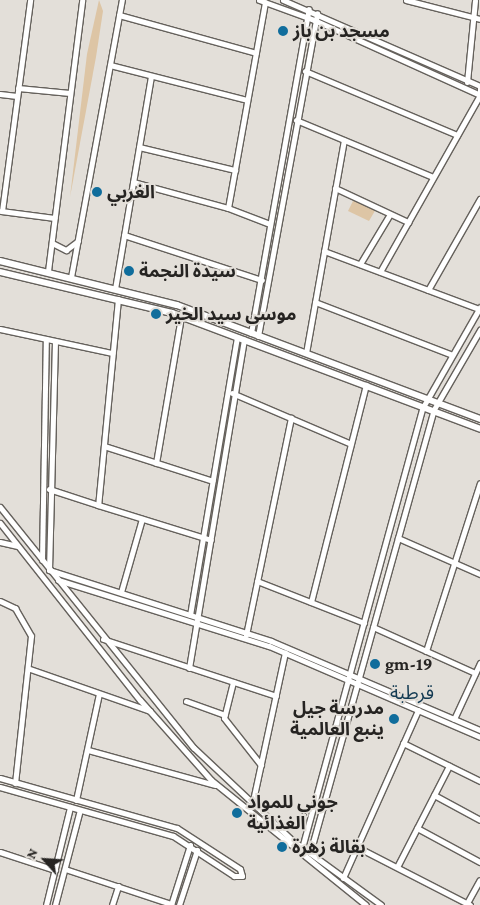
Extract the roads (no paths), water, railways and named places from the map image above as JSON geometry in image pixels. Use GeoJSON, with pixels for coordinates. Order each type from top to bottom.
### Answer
{"type":"FeatureCollection","features":[{"type":"Feature","properties":{"kind":"main road"},"geometry":{"type":"LineString","coordinates":[[0,261],[48,271],[177,306],[480,419]]}},
{"type":"Feature","properties":{"kind":"main road"},"geometry":{"type":"LineString","coordinates":[[0,272],[118,299],[181,316],[480,429]]}},
{"type":"Feature","properties":{"kind":"street"},"geometry":{"type":"LineString","coordinates":[[30,0],[1,211],[55,218]]}},
{"type":"Feature","properties":{"kind":"street"},"geometry":{"type":"LineString","coordinates":[[48,271],[82,0]]}},
{"type":"Feature","properties":{"kind":"street"},"geometry":{"type":"LineString","coordinates":[[71,277],[122,0]]}},
{"type":"Feature","properties":{"kind":"street"},"geometry":{"type":"LineString","coordinates":[[259,0],[314,20],[466,87],[480,95]]}},
{"type":"Feature","properties":{"kind":"street"},"geometry":{"type":"LineString","coordinates":[[283,0],[309,9],[480,86]]}},
{"type":"Feature","properties":{"kind":"street"},"geometry":{"type":"LineString","coordinates":[[406,0],[477,19]]}},
{"type":"Feature","properties":{"kind":"street"},"geometry":{"type":"LineString","coordinates":[[428,0],[428,7]]}},
{"type":"Feature","properties":{"kind":"street"},"geometry":{"type":"LineString","coordinates":[[466,87],[477,19],[475,0]]}},
{"type":"Feature","properties":{"kind":"street"},"geometry":{"type":"LineString","coordinates":[[228,208],[265,2]]}},
{"type":"Feature","properties":{"kind":"street"},"geometry":{"type":"LineString","coordinates":[[251,333],[306,17],[309,9]]}},
{"type":"Feature","properties":{"kind":"street"},"geometry":{"type":"LineString","coordinates":[[258,336],[314,20],[317,13]]}},
{"type":"Feature","properties":{"kind":"street"},"geometry":{"type":"LineString","coordinates":[[120,15],[256,53]]}},
{"type":"Feature","properties":{"kind":"street"},"geometry":{"type":"LineString","coordinates":[[110,66],[247,100]]}},
{"type":"Feature","properties":{"kind":"street"},"geometry":{"type":"LineString","coordinates":[[305,71],[457,135]]}},
{"type":"Feature","properties":{"kind":"street"},"geometry":{"type":"LineString","coordinates":[[115,289],[151,76]]}},
{"type":"Feature","properties":{"kind":"street"},"geometry":{"type":"LineString","coordinates":[[380,272],[480,95],[480,81]]}},
{"type":"Feature","properties":{"kind":"street"},"geometry":{"type":"LineString","coordinates":[[18,88],[70,93]]}},
{"type":"Feature","properties":{"kind":"street"},"geometry":{"type":"LineString","coordinates":[[0,94],[17,96]]}},
{"type":"Feature","properties":{"kind":"street"},"geometry":{"type":"LineString","coordinates":[[296,120],[434,177]]}},
{"type":"Feature","properties":{"kind":"street"},"geometry":{"type":"LineString","coordinates":[[306,353],[344,140]]}},
{"type":"Feature","properties":{"kind":"street"},"geometry":{"type":"LineString","coordinates":[[139,147],[235,170]]}},
{"type":"Feature","properties":{"kind":"street"},"geometry":{"type":"LineString","coordinates":[[133,182],[228,208],[270,224]]}},
{"type":"Feature","properties":{"kind":"street"},"geometry":{"type":"LineString","coordinates":[[335,188],[408,222]]}},
{"type":"Feature","properties":{"kind":"street"},"geometry":{"type":"LineString","coordinates":[[428,290],[480,200]]}},
{"type":"Feature","properties":{"kind":"street"},"geometry":{"type":"LineString","coordinates":[[360,264],[390,214]]}},
{"type":"Feature","properties":{"kind":"street"},"geometry":{"type":"LineString","coordinates":[[124,235],[268,281]]}},
{"type":"Feature","properties":{"kind":"street"},"geometry":{"type":"LineString","coordinates":[[52,243],[66,250],[78,241]]}},
{"type":"Feature","properties":{"kind":"street"},"geometry":{"type":"LineString","coordinates":[[302,848],[423,407],[479,308],[324,251]]}},
{"type":"Feature","properties":{"kind":"street"},"geometry":{"type":"LineString","coordinates":[[98,505],[118,299]]}},
{"type":"Feature","properties":{"kind":"street"},"geometry":{"type":"LineString","coordinates":[[315,302],[452,355]]}},
{"type":"Feature","properties":{"kind":"street"},"geometry":{"type":"LineString","coordinates":[[156,463],[181,316]]}},
{"type":"Feature","properties":{"kind":"street"},"geometry":{"type":"LineString","coordinates":[[0,329],[112,353]]}},
{"type":"Feature","properties":{"kind":"street"},"geometry":{"type":"LineString","coordinates":[[310,854],[433,411],[480,330]]}},
{"type":"Feature","properties":{"kind":"street"},"geometry":{"type":"LineString","coordinates":[[190,616],[228,391],[241,338]]}},
{"type":"Feature","properties":{"kind":"street"},"geometry":{"type":"LineString","coordinates":[[189,668],[235,394],[241,338]]}},
{"type":"Feature","properties":{"kind":"street"},"geometry":{"type":"LineString","coordinates":[[42,560],[46,339]]}},
{"type":"Feature","properties":{"kind":"street"},"geometry":{"type":"LineString","coordinates":[[49,570],[55,341]]}},
{"type":"Feature","properties":{"kind":"street"},"geometry":{"type":"LineString","coordinates":[[311,602],[366,385]]}},
{"type":"Feature","properties":{"kind":"street"},"geometry":{"type":"LineString","coordinates":[[228,391],[351,444]]}},
{"type":"Feature","properties":{"kind":"street"},"geometry":{"type":"LineString","coordinates":[[246,635],[291,418]]}},
{"type":"Feature","properties":{"kind":"street"},"geometry":{"type":"LineString","coordinates":[[104,446],[213,481]]}},
{"type":"Feature","properties":{"kind":"street"},"geometry":{"type":"LineString","coordinates":[[43,487],[211,540]]}},
{"type":"Feature","properties":{"kind":"street"},"geometry":{"type":"LineString","coordinates":[[426,651],[479,487]]}},
{"type":"Feature","properties":{"kind":"street"},"geometry":{"type":"LineString","coordinates":[[0,507],[104,639],[194,748],[252,805],[302,848],[381,905]]}},
{"type":"Feature","properties":{"kind":"street"},"geometry":{"type":"LineString","coordinates":[[122,592],[142,519]]}},
{"type":"Feature","properties":{"kind":"street"},"geometry":{"type":"LineString","coordinates":[[0,523],[150,712],[217,785],[366,905]]}},
{"type":"Feature","properties":{"kind":"street"},"geometry":{"type":"LineString","coordinates":[[398,538],[480,574]]}},
{"type":"Feature","properties":{"kind":"street"},"geometry":{"type":"LineString","coordinates":[[0,542],[18,546]]}},
{"type":"Feature","properties":{"kind":"street"},"geometry":{"type":"LineString","coordinates":[[0,547],[18,546]]}},
{"type":"Feature","properties":{"kind":"street"},"geometry":{"type":"LineString","coordinates":[[49,570],[122,592],[246,635],[480,730]]}},
{"type":"Feature","properties":{"kind":"street"},"geometry":{"type":"LineString","coordinates":[[57,580],[190,616]]}},
{"type":"Feature","properties":{"kind":"street"},"geometry":{"type":"LineString","coordinates":[[257,581],[364,623]]}},
{"type":"Feature","properties":{"kind":"street"},"geometry":{"type":"LineString","coordinates":[[0,601],[15,608],[25,621],[31,636],[30,669],[15,783]]}},
{"type":"Feature","properties":{"kind":"street"},"geometry":{"type":"LineString","coordinates":[[373,627],[475,673]]}},
{"type":"Feature","properties":{"kind":"street"},"geometry":{"type":"LineString","coordinates":[[246,635],[285,653],[349,676]]}},
{"type":"Feature","properties":{"kind":"street"},"geometry":{"type":"LineString","coordinates":[[104,639],[276,696]]}},
{"type":"Feature","properties":{"kind":"street"},"geometry":{"type":"LineString","coordinates":[[252,805],[285,653]]}},
{"type":"Feature","properties":{"kind":"street"},"geometry":{"type":"LineString","coordinates":[[454,719],[480,663]]}},
{"type":"Feature","properties":{"kind":"street"},"geometry":{"type":"LineString","coordinates":[[30,669],[150,712]]}},
{"type":"Feature","properties":{"kind":"street"},"geometry":{"type":"LineString","coordinates":[[358,680],[418,710],[480,737]]}},
{"type":"Feature","properties":{"kind":"street"},"geometry":{"type":"LineString","coordinates":[[232,682],[225,715],[230,730],[261,765]]}},
{"type":"Feature","properties":{"kind":"street"},"geometry":{"type":"LineString","coordinates":[[76,800],[100,694]]}},
{"type":"Feature","properties":{"kind":"street"},"geometry":{"type":"LineString","coordinates":[[186,701],[225,715]]}},
{"type":"Feature","properties":{"kind":"street"},"geometry":{"type":"LineString","coordinates":[[342,878],[418,710]]}},
{"type":"Feature","properties":{"kind":"street"},"geometry":{"type":"LineString","coordinates":[[403,743],[480,781]]}},
{"type":"Feature","properties":{"kind":"street"},"geometry":{"type":"LineString","coordinates":[[88,750],[217,785]]}},
{"type":"Feature","properties":{"kind":"street"},"geometry":{"type":"LineString","coordinates":[[397,867],[449,766]]}},
{"type":"Feature","properties":{"kind":"street"},"geometry":{"type":"LineString","coordinates":[[0,778],[177,828],[240,869],[242,876],[234,876],[190,846],[149,828],[0,787]]}},
{"type":"Feature","properties":{"kind":"street"},"geometry":{"type":"LineString","coordinates":[[434,795],[480,820]]}},
{"type":"Feature","properties":{"kind":"street"},"geometry":{"type":"LineString","coordinates":[[46,905],[70,807]]}},
{"type":"Feature","properties":{"kind":"street"},"geometry":{"type":"LineString","coordinates":[[55,905],[80,810]]}},
{"type":"Feature","properties":{"kind":"street"},"geometry":{"type":"LineString","coordinates":[[417,828],[480,862]]}},
{"type":"Feature","properties":{"kind":"street"},"geometry":{"type":"LineString","coordinates":[[65,869],[171,904],[190,846]]}},
{"type":"Feature","properties":{"kind":"street"},"geometry":{"type":"LineString","coordinates":[[357,846],[468,904],[480,880]]}},
{"type":"Feature","properties":{"kind":"street"},"geometry":{"type":"LineString","coordinates":[[179,905],[197,850]]}},
{"type":"Feature","properties":{"kind":"street"},"geometry":{"type":"LineString","coordinates":[[0,852],[55,870]]}},
{"type":"Feature","properties":{"kind":"street"},"geometry":{"type":"LineString","coordinates":[[112,905],[118,886]]}},
{"type":"Feature","properties":{"kind":"place","name":"مسجد بن باز"},"geometry":{"type":"Point","coordinates":[283,31]}},
{"type":"Feature","properties":{"kind":"place","name":"الغربي"},"geometry":{"type":"Point","coordinates":[97,192]}},
{"type":"Feature","properties":{"kind":"place","name":"سيدة النجمة"},"geometry":{"type":"Point","coordinates":[129,271]}},
{"type":"Feature","properties":{"kind":"place","name":"موسى سيد الخير"},"geometry":{"type":"Point","coordinates":[156,314]}},
{"type":"Feature","properties":{"kind":"place","name":"gm-19"},"geometry":{"type":"Point","coordinates":[375,664]}},
{"type":"Feature","properties":{"kind":"place","name":"مدرسة جيل ينبع العالمية"},"geometry":{"type":"Point","coordinates":[394,719]}},
{"type":"Feature","properties":{"kind":"place","name":"جوني للمواد الغذائية"},"geometry":{"type":"Point","coordinates":[237,813]}},
{"type":"Feature","properties":{"kind":"place","name":"بقالة زهرة"},"geometry":{"type":"Point","coordinates":[282,847]}},
{"type":"Feature","properties":{"kind":"district","name":"قرطبة"},"geometry":{"type":"Point","coordinates":[412,693]}}]}
